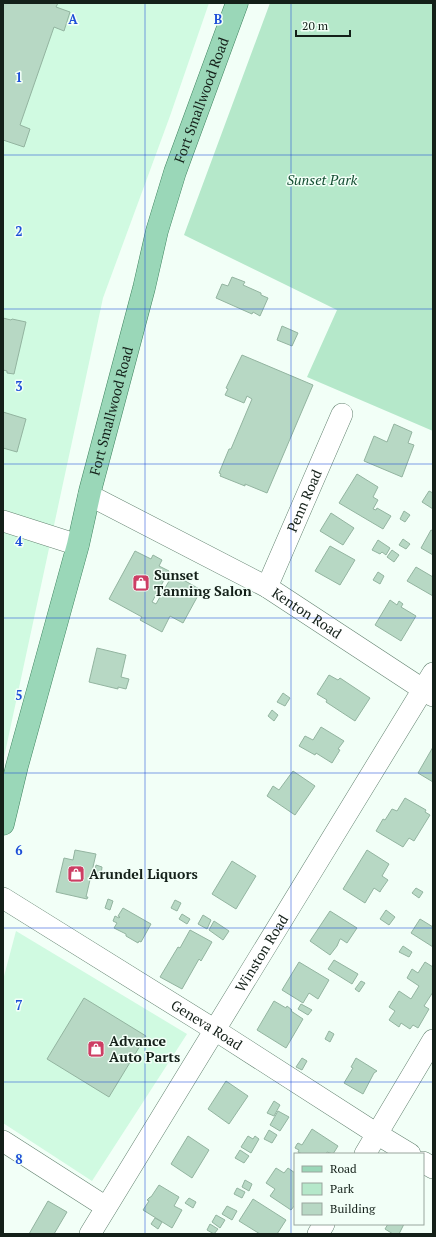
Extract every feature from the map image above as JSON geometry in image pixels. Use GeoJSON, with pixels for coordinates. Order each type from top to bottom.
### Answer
{"type":"FeatureCollection","features":[{"type":"Feature","properties":{"kind":"main road","name":"Fort Smallwood Road"},"geometry":{"type":"LineString","coordinates":[[3,824],[17,766],[78,545],[144,288],[157,230],[176,172],[237,3]]}},
{"type":"Feature","properties":{"kind":"street","name":"Penn Road"},"geometry":{"type":"LineString","coordinates":[[267,587],[342,414]]}},
{"type":"Feature","properties":{"kind":"street","name":"Kenton Road"},"geometry":{"type":"LineString","coordinates":[[90,495],[267,587],[430,686]]}},
{"type":"Feature","properties":{"kind":"street"},"geometry":{"type":"LineString","coordinates":[[3,521],[78,545]]}},
{"type":"Feature","properties":{"kind":"street","name":"Winston Road"},"geometry":{"type":"LineString","coordinates":[[90,1234],[215,1030],[430,686]]}},
{"type":"Feature","properties":{"kind":"street","name":"Geneva Road"},"geometry":{"type":"LineString","coordinates":[[3,898],[408,1153]]}},
{"type":"Feature","properties":{"kind":"street"},"geometry":{"type":"LineString","coordinates":[[366,1153],[433,1040]]}},
{"type":"Feature","properties":{"kind":"street"},"geometry":{"type":"LineString","coordinates":[[3,1141],[106,1207]]}},
{"type":"Feature","properties":{"kind":"street"},"geometry":{"type":"LineString","coordinates":[[424,1163],[433,1168]]}},
{"type":"Feature","properties":{"kind":"street"},"geometry":{"type":"LineString","coordinates":[[318,1234],[323,1225]]}},
{"type":"Feature","properties":{"kind":"shaded area"},"geometry":{"type":"Polygon","coordinates":[[[3,3],[209,3],[170,116],[103,298],[3,762],[3,3]]]}},
{"type":"Feature","properties":{"kind":"shaded area"},"geometry":{"type":"Polygon","coordinates":[[[16,931],[187,1034],[92,1181],[3,1123],[3,980],[16,931]]]}},
{"type":"Feature","properties":{"kind":"green space","name":"Sunset Park"},"geometry":{"type":"Polygon","coordinates":[[[270,3],[433,3],[433,431],[307,377],[337,310],[184,235],[270,3]]]}},
{"type":"Feature","properties":{"kind":"building"},"geometry":{"type":"Polygon","coordinates":[[[3,3],[58,3],[56,7],[70,12],[64,31],[54,27],[20,125],[30,129],[24,147],[3,140],[3,3]]]}},
{"type":"Feature","properties":{"kind":"building"},"geometry":{"type":"Polygon","coordinates":[[[232,277],[245,282],[243,285],[261,293],[261,295],[268,298],[260,316],[216,298],[222,284],[228,286],[232,277]]]}},
{"type":"Feature","properties":{"kind":"building"},"geometry":{"type":"Polygon","coordinates":[[[3,318],[26,322],[14,374],[7,373],[7,371],[3,370],[3,318]]]}},
{"type":"Feature","properties":{"kind":"building"},"geometry":{"type":"Polygon","coordinates":[[[282,326],[298,333],[292,346],[277,340],[282,326]]]}},
{"type":"Feature","properties":{"kind":"building"},"geometry":{"type":"Polygon","coordinates":[[[242,355],[313,385],[267,493],[220,476],[221,474],[219,473],[252,399],[247,396],[244,403],[225,395],[228,389],[226,388],[242,355]]]}},
{"type":"Feature","properties":{"kind":"building"},"geometry":{"type":"Polygon","coordinates":[[[3,412],[26,419],[17,452],[3,448],[3,412]]]}},
{"type":"Feature","properties":{"kind":"building"},"geometry":{"type":"Polygon","coordinates":[[[394,424],[412,432],[408,443],[414,445],[402,477],[364,461],[374,436],[387,442],[394,424]]]}},
{"type":"Feature","properties":{"kind":"building"},"geometry":{"type":"Polygon","coordinates":[[[357,474],[378,487],[373,497],[378,500],[373,509],[376,510],[377,508],[391,516],[383,529],[339,503],[357,474]]]}},
{"type":"Feature","properties":{"kind":"building"},"geometry":{"type":"Polygon","coordinates":[[[429,491],[433,493],[433,509],[422,502],[429,491]]]}},
{"type":"Feature","properties":{"kind":"building"},"geometry":{"type":"Polygon","coordinates":[[[404,511],[410,515],[405,522],[400,519],[404,511]]]}},
{"type":"Feature","properties":{"kind":"building"},"geometry":{"type":"Polygon","coordinates":[[[331,513],[354,528],[343,545],[320,531],[331,513]]]}},
{"type":"Feature","properties":{"kind":"building"},"geometry":{"type":"Polygon","coordinates":[[[431,530],[433,531],[433,555],[421,548],[431,530]]]}},
{"type":"Feature","properties":{"kind":"building"},"geometry":{"type":"Polygon","coordinates":[[[403,539],[410,544],[406,549],[399,545],[403,539]]]}},
{"type":"Feature","properties":{"kind":"building"},"geometry":{"type":"Polygon","coordinates":[[[378,540],[390,548],[386,555],[382,552],[380,554],[372,550],[378,540]]]}},
{"type":"Feature","properties":{"kind":"building"},"geometry":{"type":"Polygon","coordinates":[[[330,546],[355,560],[340,585],[315,571],[330,546]]]}},
{"type":"Feature","properties":{"kind":"building"},"geometry":{"type":"Polygon","coordinates":[[[392,550],[399,555],[394,562],[387,557],[392,550]]]}},
{"type":"Feature","properties":{"kind":"building"},"geometry":{"type":"Polygon","coordinates":[[[135,551],[151,559],[153,555],[162,560],[159,566],[169,571],[152,602],[156,604],[173,574],[201,590],[183,623],[170,616],[162,632],[140,620],[142,617],[109,599],[135,551]]]}},
{"type":"Feature","properties":{"kind":"building"},"geometry":{"type":"Polygon","coordinates":[[[416,567],[433,577],[433,596],[407,581],[416,567]]]}},
{"type":"Feature","properties":{"kind":"building"},"geometry":{"type":"Polygon","coordinates":[[[378,572],[384,576],[380,584],[373,580],[378,572]]]}},
{"type":"Feature","properties":{"kind":"building"},"geometry":{"type":"Polygon","coordinates":[[[390,600],[397,605],[399,601],[403,604],[401,607],[416,616],[401,641],[375,625],[390,600]]]}},
{"type":"Feature","properties":{"kind":"building"},"geometry":{"type":"Polygon","coordinates":[[[97,648],[126,655],[121,677],[129,679],[126,689],[118,687],[118,689],[89,682],[97,648]]]}},
{"type":"Feature","properties":{"kind":"building"},"geometry":{"type":"Polygon","coordinates":[[[329,675],[338,680],[340,678],[370,698],[355,721],[326,702],[327,700],[317,694],[329,675]]]}},
{"type":"Feature","properties":{"kind":"building"},"geometry":{"type":"Polygon","coordinates":[[[283,693],[290,698],[285,706],[277,702],[283,693]]]}},
{"type":"Feature","properties":{"kind":"building"},"geometry":{"type":"Polygon","coordinates":[[[272,710],[278,715],[274,721],[268,716],[272,710]]]}},
{"type":"Feature","properties":{"kind":"building"},"geometry":{"type":"Polygon","coordinates":[[[321,727],[344,741],[338,749],[340,750],[332,763],[316,753],[315,755],[299,746],[305,736],[313,740],[321,727]]]}},
{"type":"Feature","properties":{"kind":"building"},"geometry":{"type":"Polygon","coordinates":[[[433,747],[433,782],[418,773],[433,747]]]}},
{"type":"Feature","properties":{"kind":"building"},"geometry":{"type":"Polygon","coordinates":[[[293,771],[315,786],[295,815],[267,796],[273,786],[279,790],[293,771]]]}},
{"type":"Feature","properties":{"kind":"building"},"geometry":{"type":"Polygon","coordinates":[[[405,798],[426,810],[425,812],[430,815],[414,841],[409,838],[403,847],[376,831],[383,819],[385,820],[392,809],[397,811],[405,798]]]}},
{"type":"Feature","properties":{"kind":"building","name":"Arundel Liquors"},"geometry":{"type":"Polygon","coordinates":[[[75,850],[96,854],[86,897],[88,897],[87,899],[56,892],[64,858],[73,860],[75,850]]]}},
{"type":"Feature","properties":{"kind":"building"},"geometry":{"type":"Polygon","coordinates":[[[367,850],[389,864],[382,876],[388,880],[380,892],[374,888],[365,903],[343,889],[367,850]]]}},
{"type":"Feature","properties":{"kind":"building"},"geometry":{"type":"Polygon","coordinates":[[[232,861],[256,876],[236,909],[212,894],[232,861]]]}},
{"type":"Feature","properties":{"kind":"building"},"geometry":{"type":"Polygon","coordinates":[[[96,865],[102,867],[101,876],[94,875],[96,865]]]}},
{"type":"Feature","properties":{"kind":"building"},"geometry":{"type":"Polygon","coordinates":[[[416,888],[423,892],[419,898],[412,893],[416,888]]]}},
{"type":"Feature","properties":{"kind":"building"},"geometry":{"type":"Polygon","coordinates":[[[108,899],[113,901],[110,910],[105,908],[108,899]]]}},
{"type":"Feature","properties":{"kind":"building"},"geometry":{"type":"Polygon","coordinates":[[[175,900],[181,903],[177,911],[171,908],[175,900]]]}},
{"type":"Feature","properties":{"kind":"building"},"geometry":{"type":"Polygon","coordinates":[[[123,908],[151,924],[141,942],[139,941],[138,943],[126,936],[126,934],[114,928],[117,923],[113,921],[115,916],[120,917],[118,916],[123,908]]]}},
{"type":"Feature","properties":{"kind":"building"},"geometry":{"type":"Polygon","coordinates":[[[386,910],[395,917],[389,925],[380,919],[386,910]]]}},
{"type":"Feature","properties":{"kind":"building"},"geometry":{"type":"Polygon","coordinates":[[[330,911],[357,928],[347,943],[340,939],[330,955],[310,941],[330,911]]]}},
{"type":"Feature","properties":{"kind":"building"},"geometry":{"type":"Polygon","coordinates":[[[182,914],[190,919],[187,924],[179,919],[182,914]]]}},
{"type":"Feature","properties":{"kind":"building"},"geometry":{"type":"Polygon","coordinates":[[[203,915],[211,920],[207,929],[198,924],[203,915]]]}},
{"type":"Feature","properties":{"kind":"building"},"geometry":{"type":"Polygon","coordinates":[[[420,919],[433,927],[433,947],[411,933],[420,919]]]}},
{"type":"Feature","properties":{"kind":"building"},"geometry":{"type":"Polygon","coordinates":[[[214,921],[229,931],[223,940],[209,930],[214,921]]]}},
{"type":"Feature","properties":{"kind":"building"},"geometry":{"type":"Polygon","coordinates":[[[190,930],[212,942],[201,961],[199,959],[182,989],[160,977],[178,947],[180,948],[190,930]]]}},
{"type":"Feature","properties":{"kind":"building"},"geometry":{"type":"Polygon","coordinates":[[[403,946],[412,952],[409,957],[399,952],[403,946]]]}},
{"type":"Feature","properties":{"kind":"building"},"geometry":{"type":"Polygon","coordinates":[[[334,960],[358,974],[352,984],[328,969],[334,960]]]}},
{"type":"Feature","properties":{"kind":"building"},"geometry":{"type":"Polygon","coordinates":[[[299,962],[329,980],[318,999],[309,993],[303,1003],[282,990],[299,962]]]}},
{"type":"Feature","properties":{"kind":"building"},"geometry":{"type":"Polygon","coordinates":[[[425,962],[433,967],[433,992],[424,1006],[429,1009],[418,1028],[413,1025],[410,1029],[401,1023],[399,1027],[389,1020],[395,1011],[389,1007],[399,991],[411,999],[419,986],[407,978],[412,969],[418,973],[425,962]]]}},
{"type":"Feature","properties":{"kind":"building"},"geometry":{"type":"Polygon","coordinates":[[[361,981],[365,983],[359,992],[355,989],[361,981]]]}},
{"type":"Feature","properties":{"kind":"building","name":"Advance Auto Parts"},"geometry":{"type":"Polygon","coordinates":[[[84,998],[146,1036],[109,1097],[47,1059],[84,998]]]}},
{"type":"Feature","properties":{"kind":"building"},"geometry":{"type":"Polygon","coordinates":[[[274,1001],[286,1008],[287,1006],[292,1010],[291,1011],[303,1019],[286,1048],[257,1030],[274,1001]]]}},
{"type":"Feature","properties":{"kind":"building"},"geometry":{"type":"Polygon","coordinates":[[[301,1004],[312,1010],[308,1015],[298,1009],[301,1004]]]}},
{"type":"Feature","properties":{"kind":"building"},"geometry":{"type":"Polygon","coordinates":[[[329,1031],[334,1034],[330,1042],[325,1039],[329,1031]]]}},
{"type":"Feature","properties":{"kind":"building"},"geometry":{"type":"Polygon","coordinates":[[[302,1058],[307,1061],[302,1070],[296,1067],[302,1058]]]}},
{"type":"Feature","properties":{"kind":"building"},"geometry":{"type":"Polygon","coordinates":[[[356,1058],[377,1071],[374,1073],[363,1094],[344,1083],[353,1068],[351,1067],[356,1058]]]}},
{"type":"Feature","properties":{"kind":"building"},"geometry":{"type":"Polygon","coordinates":[[[226,1081],[248,1096],[229,1124],[208,1109],[226,1081]]]}},
{"type":"Feature","properties":{"kind":"building"},"geometry":{"type":"Polygon","coordinates":[[[274,1101],[280,1105],[274,1116],[267,1113],[274,1101]]]}},
{"type":"Feature","properties":{"kind":"building"},"geometry":{"type":"Polygon","coordinates":[[[278,1111],[289,1117],[280,1131],[270,1125],[278,1111]]]}},
{"type":"Feature","properties":{"kind":"building"},"geometry":{"type":"Polygon","coordinates":[[[312,1129],[338,1146],[334,1153],[300,1153],[298,1152],[299,1150],[295,1148],[298,1143],[302,1145],[312,1129]]]}},
{"type":"Feature","properties":{"kind":"building"},"geometry":{"type":"Polygon","coordinates":[[[269,1130],[277,1135],[272,1143],[264,1139],[269,1130]]]}},
{"type":"Feature","properties":{"kind":"building"},"geometry":{"type":"Polygon","coordinates":[[[188,1136],[209,1150],[192,1178],[171,1164],[188,1136]]]}},
{"type":"Feature","properties":{"kind":"building"},"geometry":{"type":"Polygon","coordinates":[[[248,1136],[253,1139],[255,1136],[259,1139],[251,1153],[241,1147],[248,1136]]]}},
{"type":"Feature","properties":{"kind":"building"},"geometry":{"type":"Polygon","coordinates":[[[240,1150],[249,1156],[244,1163],[235,1158],[240,1150]]]}},
{"type":"Feature","properties":{"kind":"building"},"geometry":{"type":"Polygon","coordinates":[[[276,1168],[284,1173],[288,1168],[294,1172],[294,1206],[291,1210],[270,1196],[275,1189],[266,1183],[276,1168]]]}},
{"type":"Feature","properties":{"kind":"building"},"geometry":{"type":"Polygon","coordinates":[[[245,1180],[252,1184],[249,1191],[242,1187],[245,1180]]]}},
{"type":"Feature","properties":{"kind":"building"},"geometry":{"type":"Polygon","coordinates":[[[159,1185],[179,1197],[174,1206],[182,1210],[172,1228],[143,1210],[149,1201],[147,1200],[151,1197],[159,1185]]]}},
{"type":"Feature","properties":{"kind":"building"},"geometry":{"type":"Polygon","coordinates":[[[237,1188],[245,1192],[242,1198],[234,1194],[237,1188]]]}},
{"type":"Feature","properties":{"kind":"building"},"geometry":{"type":"Polygon","coordinates":[[[189,1198],[196,1202],[193,1208],[185,1203],[189,1198]]]}},
{"type":"Feature","properties":{"kind":"building"},"geometry":{"type":"Polygon","coordinates":[[[253,1199],[286,1220],[277,1234],[260,1234],[239,1221],[253,1199]]]}},
{"type":"Feature","properties":{"kind":"building"},"geometry":{"type":"Polygon","coordinates":[[[48,1201],[67,1212],[54,1234],[29,1234],[48,1201]]]}},
{"type":"Feature","properties":{"kind":"building"},"geometry":{"type":"Polygon","coordinates":[[[227,1206],[237,1211],[232,1220],[222,1214],[227,1206]]]}},
{"type":"Feature","properties":{"kind":"building"},"geometry":{"type":"Polygon","coordinates":[[[216,1215],[225,1220],[220,1228],[212,1222],[216,1215]]]}},
{"type":"Feature","properties":{"kind":"building"},"geometry":{"type":"Polygon","coordinates":[[[155,1218],[162,1222],[158,1229],[151,1224],[155,1218]]]}},
{"type":"Feature","properties":{"kind":"building"},"geometry":{"type":"Polygon","coordinates":[[[210,1224],[218,1229],[214,1234],[207,1230],[210,1224]]]}},
{"type":"Feature","properties":{"kind":"building"},"geometry":{"type":"Polygon","coordinates":[[[387,1225],[404,1225],[399,1234],[393,1234],[385,1229],[387,1225]]]}},
{"type":"Feature","properties":{"kind":"place","name":"Sunset Tanning Salon"},"geometry":{"type":"Point","coordinates":[141,583]}},
{"type":"Feature","properties":{"kind":"place","name":"Arundel Liquors"},"geometry":{"type":"Point","coordinates":[76,874]}},
{"type":"Feature","properties":{"kind":"place","name":"Advance Auto Parts"},"geometry":{"type":"Point","coordinates":[96,1049]}}]}
